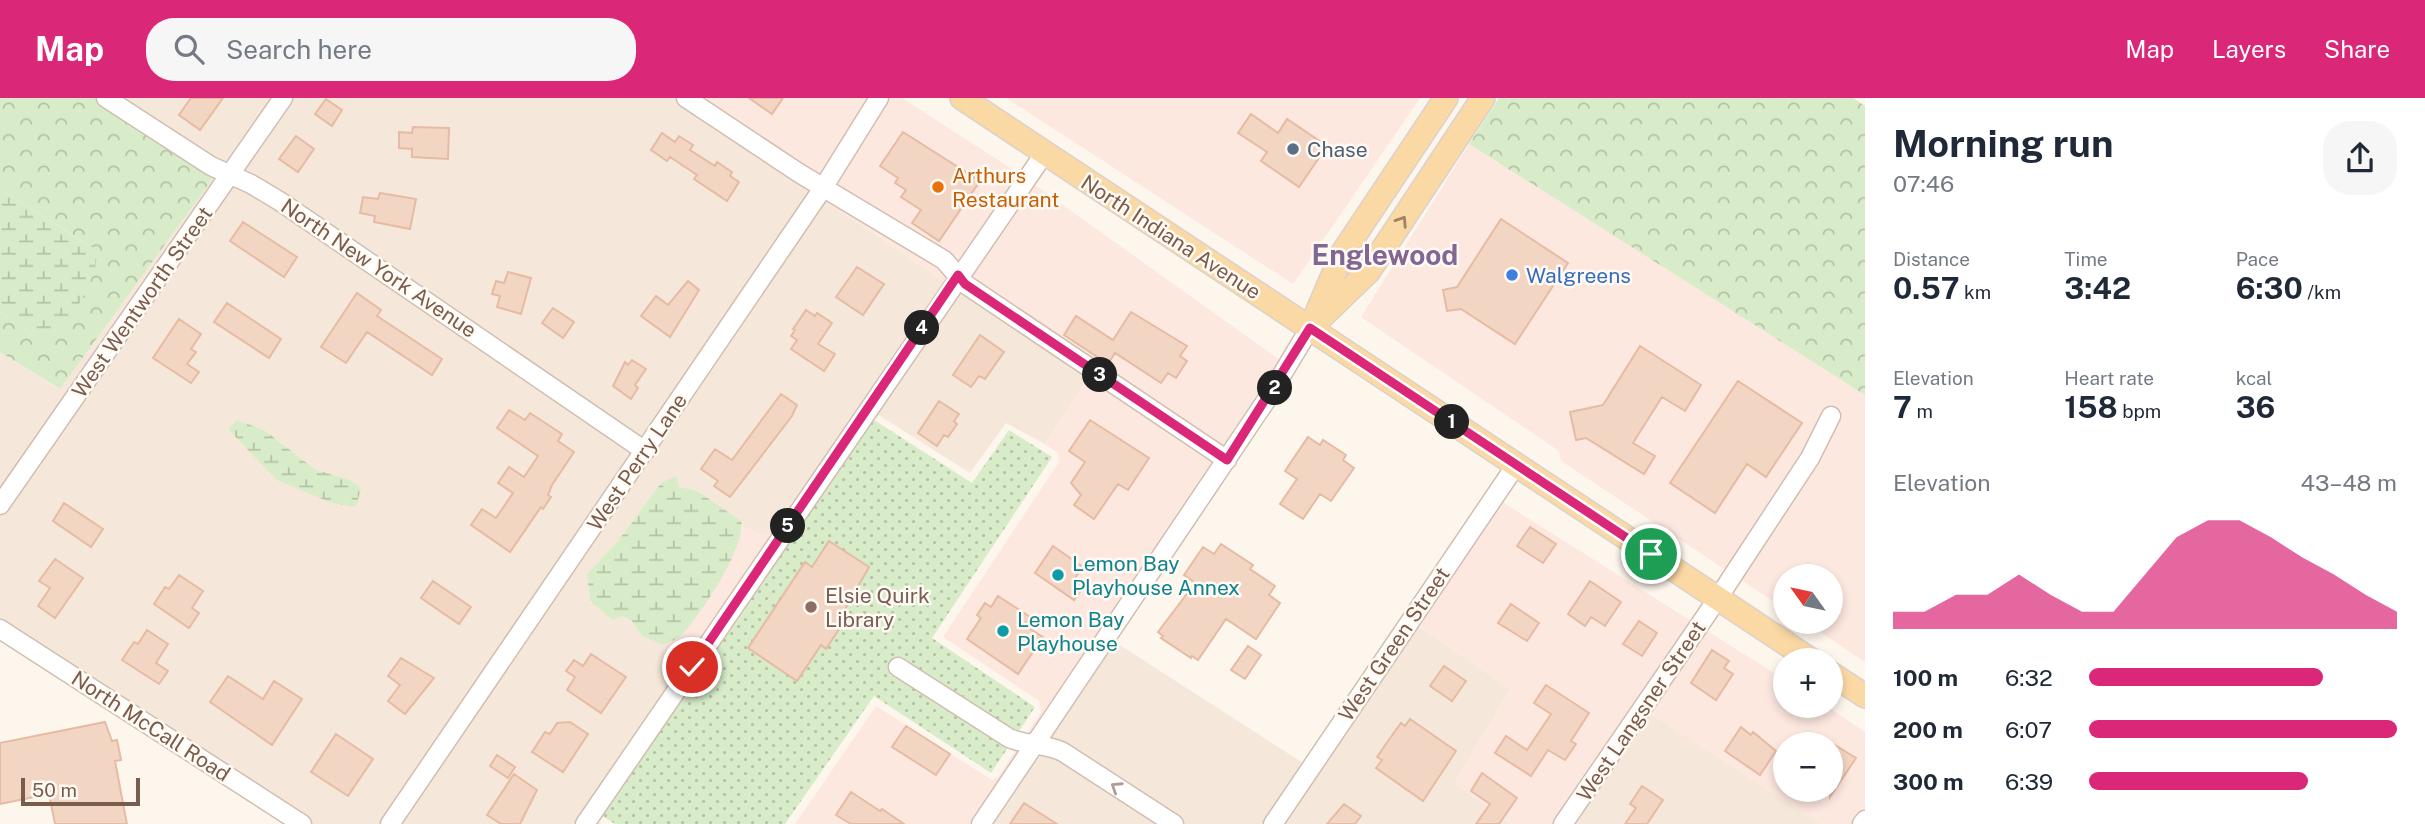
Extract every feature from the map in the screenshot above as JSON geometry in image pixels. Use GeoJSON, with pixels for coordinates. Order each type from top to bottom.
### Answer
{"type":"FeatureCollection","features":[{"type":"Feature","properties":{"kind":"main road","name":"North Indiana Avenue"},"geometry":{"type":"LineString","coordinates":[[962,98],[1793,648]]}},
{"type":"Feature","properties":{"kind":"main road"},"geometry":{"type":"LineString","coordinates":[[1310,328],[1342,254],[1446,98]]}},
{"type":"Feature","properties":{"kind":"main road"},"geometry":{"type":"LineString","coordinates":[[1310,328],[1368,272],[1483,98]]}},
{"type":"Feature","properties":{"kind":"main road"},"geometry":{"type":"LineString","coordinates":[[1843,682],[1865,696]]}},
{"type":"Feature","properties":{"kind":"street","name":"North New York Avenue"},"geometry":{"type":"LineString","coordinates":[[106,98],[211,166],[232,175],[302,216],[645,451]]}},
{"type":"Feature","properties":{"kind":"street","name":"West Wentworth Street"},"geometry":{"type":"LineString","coordinates":[[0,505],[283,98]]}},
{"type":"Feature","properties":{"kind":"street"},"geometry":{"type":"LineString","coordinates":[[686,98],[823,188],[944,260],[965,284],[1227,460]]}},
{"type":"Feature","properties":{"kind":"street","name":"West Perry Lane"},"geometry":{"type":"LineString","coordinates":[[390,824],[823,188],[879,98]]}},
{"type":"Feature","properties":{"kind":"street"},"geometry":{"type":"LineString","coordinates":[[585,824],[958,275],[1044,154]]}},
{"type":"Feature","properties":{"kind":"street"},"geometry":{"type":"LineString","coordinates":[[981,824],[1227,460],[1310,328]]}},
{"type":"Feature","properties":{"kind":"street","name":"West Langsner Street"},"geometry":{"type":"LineString","coordinates":[[1563,824],[1810,458],[1831,416]]}},
{"type":"Feature","properties":{"kind":"street","name":"West Green Street"},"geometry":{"type":"LineString","coordinates":[[1273,824],[1516,465]]}},
{"type":"Feature","properties":{"kind":"street","name":"North McCall Road"},"geometry":{"type":"LineString","coordinates":[[0,629],[302,824]]}},
{"type":"Feature","properties":{"kind":"street"},"geometry":{"type":"LineString","coordinates":[[898,667],[1009,738],[1047,744],[1063,752],[1174,824]]}},
{"type":"Feature","properties":{"kind":"street"},"geometry":{"type":"LineString","coordinates":[[1862,824],[1865,820]]}},
{"type":"Feature","properties":{"kind":"shaded area"},"geometry":{"type":"Polygon","coordinates":[[[108,98],[672,98],[1088,378],[1045,444],[1006,423],[970,473],[874,412],[784,532],[766,536],[743,527],[740,521],[696,490],[661,483],[618,541],[587,574],[590,602],[631,620],[642,636],[663,645],[670,676],[671,697],[597,821],[602,824],[305,824],[0,625],[0,352],[59,389],[108,98]],[[237,420],[228,430],[332,503],[348,479],[316,470],[264,430],[237,420]]]}},
{"type":"Feature","properties":{"kind":"shaded area"},"geometry":{"type":"Polygon","coordinates":[[[672,98],[902,98],[1015,171],[1280,360],[970,824],[795,824],[876,706],[992,780],[998,777],[1041,712],[1039,701],[943,637],[1059,462],[1058,453],[1045,444],[1087,378],[672,98]]]}},
{"type":"Feature","properties":{"kind":"shaded area"},"geometry":{"type":"Polygon","coordinates":[[[1006,98],[1420,98],[1293,284],[1006,98]]]}},
{"type":"Feature","properties":{"kind":"shaded area"},"geometry":{"type":"Polygon","coordinates":[[[1469,144],[1865,395],[1865,662],[1823,634],[1843,634],[1843,564],[1773,564],[1773,601],[1561,461],[1559,451],[1361,317],[1469,144]]]}},
{"type":"Feature","properties":{"kind":"shaded area"},"geometry":{"type":"Polygon","coordinates":[[[1496,498],[1773,672],[1773,718],[1843,717],[1865,732],[1865,824],[1821,824],[1787,802],[1843,802],[1843,732],[1773,732],[1773,793],[1644,710],[1568,824],[1510,824],[1455,783],[1510,689],[1413,623],[1496,498]]]}},
{"type":"Feature","properties":{"kind":"shaded area"},"geometry":{"type":"Polygon","coordinates":[[[743,527],[766,536],[784,532],[671,697],[663,645],[681,637],[707,600],[736,550],[743,527]]]}},
{"type":"Feature","properties":{"kind":"shaded area"},"geometry":{"type":"Polygon","coordinates":[[[1413,623],[1510,689],[1455,783],[1510,824],[993,824],[1115,642],[1314,770],[1413,623]]]}},
{"type":"Feature","properties":{"kind":"shaded area"},"geometry":{"type":"Polygon","coordinates":[[[1644,709],[1773,793],[1773,802],[1787,802],[1821,824],[1568,824],[1644,709]]]}},
{"type":"Feature","properties":{"kind":"green space"},"geometry":{"type":"Polygon","coordinates":[[[0,98],[108,98],[219,170],[60,389],[0,352],[0,312],[35,337],[95,249],[0,189],[0,98]]]}},
{"type":"Feature","properties":{"kind":"green space"},"geometry":{"type":"Polygon","coordinates":[[[1499,98],[1853,98],[1865,106],[1865,395],[1469,144],[1499,98]]]}},
{"type":"Feature","properties":{"kind":"green space"},"geometry":{"type":"Polygon","coordinates":[[[0,189],[96,250],[95,268],[83,298],[66,322],[35,337],[0,312],[0,189]]]}},
{"type":"Feature","properties":{"kind":"green space"},"geometry":{"type":"Polygon","coordinates":[[[871,418],[972,483],[1009,430],[1052,457],[932,638],[1035,707],[991,773],[874,696],[785,824],[615,824],[601,815],[871,418]]]}},
{"type":"Feature","properties":{"kind":"green space"},"geometry":{"type":"Polygon","coordinates":[[[237,420],[264,430],[316,470],[348,479],[361,488],[356,507],[332,503],[277,480],[228,429],[237,420]]]}},
{"type":"Feature","properties":{"kind":"green space"},"geometry":{"type":"Polygon","coordinates":[[[676,476],[679,487],[696,490],[741,521],[741,532],[730,562],[699,613],[682,635],[663,645],[642,636],[631,620],[622,616],[613,620],[590,601],[587,574],[618,541],[661,483],[676,476]]]}},
{"type":"Feature","properties":{"kind":"building"},"geometry":{"type":"Polygon","coordinates":[[[191,98],[223,98],[200,130],[179,115],[191,98]]]}},
{"type":"Feature","properties":{"kind":"building"},"geometry":{"type":"Polygon","coordinates":[[[749,98],[783,98],[772,114],[749,98]]]}},
{"type":"Feature","properties":{"kind":"building"},"geometry":{"type":"Polygon","coordinates":[[[326,99],[342,110],[332,126],[315,114],[326,99]]]}},
{"type":"Feature","properties":{"kind":"building","name":"Chase"},"geometry":{"type":"Polygon","coordinates":[[[1251,114],[1278,133],[1287,119],[1327,146],[1299,187],[1261,161],[1267,152],[1238,133],[1251,114]]]}},
{"type":"Feature","properties":{"kind":"building"},"geometry":{"type":"Polygon","coordinates":[[[413,127],[449,128],[448,159],[412,157],[412,149],[399,148],[399,132],[412,133],[413,127]]]}},
{"type":"Feature","properties":{"kind":"building","name":"Arthurs Restaurant"},"geometry":{"type":"Polygon","coordinates":[[[903,132],[980,181],[939,241],[912,223],[921,210],[901,197],[906,190],[895,183],[898,178],[880,166],[903,132]]]}},
{"type":"Feature","properties":{"kind":"building"},"geometry":{"type":"Polygon","coordinates":[[[662,133],[675,142],[679,136],[693,145],[690,150],[715,166],[717,162],[732,172],[730,176],[739,182],[727,201],[694,179],[697,175],[670,157],[667,161],[651,150],[662,133]]]}},
{"type":"Feature","properties":{"kind":"building"},"geometry":{"type":"Polygon","coordinates":[[[296,136],[314,149],[298,172],[279,159],[296,136]]]}},
{"type":"Feature","properties":{"kind":"building"},"geometry":{"type":"Polygon","coordinates":[[[380,193],[416,199],[410,229],[374,222],[375,216],[360,213],[363,197],[378,199],[380,193]]]}},
{"type":"Feature","properties":{"kind":"building","name":"Walgreens"},"geometry":{"type":"Polygon","coordinates":[[[1501,219],[1568,263],[1515,344],[1461,309],[1447,311],[1443,290],[1457,287],[1501,219]]]}},
{"type":"Feature","properties":{"kind":"building"},"geometry":{"type":"Polygon","coordinates":[[[243,222],[297,257],[284,277],[230,241],[243,222]]]}},
{"type":"Feature","properties":{"kind":"building"},"geometry":{"type":"Polygon","coordinates":[[[857,267],[884,284],[863,315],[836,297],[857,267]]]}},
{"type":"Feature","properties":{"kind":"building"},"geometry":{"type":"Polygon","coordinates":[[[508,272],[531,278],[521,314],[497,307],[500,296],[492,294],[496,281],[504,283],[508,272]]]}},
{"type":"Feature","properties":{"kind":"building"},"geometry":{"type":"Polygon","coordinates":[[[688,281],[699,290],[670,337],[641,316],[656,296],[668,305],[688,281]]]}},
{"type":"Feature","properties":{"kind":"building"},"geometry":{"type":"Polygon","coordinates":[[[357,293],[381,310],[377,316],[442,359],[432,375],[367,332],[346,363],[321,347],[357,293]]]}},
{"type":"Feature","properties":{"kind":"building"},"geometry":{"type":"Polygon","coordinates":[[[227,303],[281,339],[269,358],[214,322],[227,303]]]}},
{"type":"Feature","properties":{"kind":"building"},"geometry":{"type":"Polygon","coordinates":[[[553,308],[574,322],[563,338],[542,323],[553,308]]]}},
{"type":"Feature","properties":{"kind":"building"},"geometry":{"type":"Polygon","coordinates":[[[806,310],[815,316],[817,313],[832,323],[818,344],[835,354],[824,371],[791,349],[797,340],[791,336],[795,330],[793,329],[806,310]]]}},
{"type":"Feature","properties":{"kind":"building"},"geometry":{"type":"Polygon","coordinates":[[[1131,312],[1187,346],[1180,356],[1187,361],[1176,378],[1168,373],[1161,383],[1115,353],[1108,364],[1064,335],[1076,316],[1113,340],[1131,312]]]}},
{"type":"Feature","properties":{"kind":"building"},"geometry":{"type":"Polygon","coordinates":[[[179,319],[201,334],[191,349],[196,352],[187,364],[199,372],[191,383],[153,358],[179,319]]]}},
{"type":"Feature","properties":{"kind":"building"},"geometry":{"type":"Polygon","coordinates":[[[980,335],[1004,352],[985,379],[979,376],[971,387],[953,375],[980,335]]]}},
{"type":"Feature","properties":{"kind":"building"},"geometry":{"type":"Polygon","coordinates":[[[1640,346],[1701,385],[1685,411],[1662,397],[1633,443],[1655,456],[1644,474],[1586,438],[1576,440],[1570,412],[1603,405],[1640,346]]]}},
{"type":"Feature","properties":{"kind":"building"},"geometry":{"type":"Polygon","coordinates":[[[632,360],[646,369],[635,385],[638,388],[631,399],[613,386],[625,362],[628,365],[632,360]]]}},
{"type":"Feature","properties":{"kind":"building"},"geometry":{"type":"Polygon","coordinates":[[[1738,381],[1802,423],[1766,477],[1747,464],[1715,513],[1670,483],[1738,381]]]}},
{"type":"Feature","properties":{"kind":"building"},"geometry":{"type":"Polygon","coordinates":[[[781,394],[797,405],[792,416],[730,497],[714,486],[718,481],[701,469],[715,449],[732,460],[781,394]]]}},
{"type":"Feature","properties":{"kind":"building"},"geometry":{"type":"Polygon","coordinates":[[[939,401],[959,414],[954,421],[957,424],[948,437],[944,435],[937,446],[918,433],[939,401]]]}},
{"type":"Feature","properties":{"kind":"building"},"geometry":{"type":"Polygon","coordinates":[[[509,410],[525,420],[530,413],[562,434],[558,441],[574,452],[552,485],[548,495],[551,497],[510,552],[471,525],[482,509],[496,518],[513,493],[498,483],[509,467],[524,477],[538,456],[497,428],[509,410]]]}},
{"type":"Feature","properties":{"kind":"building"},"geometry":{"type":"Polygon","coordinates":[[[1090,420],[1149,458],[1128,490],[1118,484],[1094,519],[1074,505],[1081,495],[1071,483],[1085,462],[1069,451],[1090,420]]]}},
{"type":"Feature","properties":{"kind":"building"},"geometry":{"type":"Polygon","coordinates":[[[1308,437],[1320,445],[1323,440],[1346,455],[1343,460],[1354,468],[1331,501],[1320,494],[1303,519],[1280,504],[1297,479],[1285,471],[1308,437]]]}},
{"type":"Feature","properties":{"kind":"building"},"geometry":{"type":"Polygon","coordinates":[[[64,503],[103,529],[91,547],[53,521],[64,503]]]}},
{"type":"Feature","properties":{"kind":"building"},"geometry":{"type":"Polygon","coordinates":[[[1530,527],[1556,544],[1543,563],[1517,546],[1530,527]]]}},
{"type":"Feature","properties":{"kind":"building","name":"Elsie Quirk Library"},"geometry":{"type":"Polygon","coordinates":[[[829,541],[869,567],[839,620],[843,623],[826,649],[821,645],[797,681],[748,648],[805,562],[812,567],[829,541]]]}},
{"type":"Feature","properties":{"kind":"building"},"geometry":{"type":"Polygon","coordinates":[[[1221,544],[1253,565],[1250,569],[1275,586],[1269,595],[1280,603],[1256,639],[1226,619],[1198,660],[1161,638],[1163,636],[1158,632],[1195,583],[1184,575],[1203,547],[1214,554],[1221,544]]]}},
{"type":"Feature","properties":{"kind":"building","name":"Lemon Bay Playhouse Annex"},"geometry":{"type":"Polygon","coordinates":[[[1053,546],[1083,567],[1075,578],[1085,585],[1074,600],[1035,573],[1053,546]]]}},
{"type":"Feature","properties":{"kind":"building"},"geometry":{"type":"Polygon","coordinates":[[[55,559],[83,578],[55,618],[38,606],[50,588],[39,581],[55,559]]]}},
{"type":"Feature","properties":{"kind":"building"},"geometry":{"type":"Polygon","coordinates":[[[179,575],[203,591],[192,608],[199,613],[189,628],[154,604],[165,587],[169,589],[179,575]]]}},
{"type":"Feature","properties":{"kind":"building"},"geometry":{"type":"Polygon","coordinates":[[[433,581],[471,607],[459,624],[421,598],[433,581]]]}},
{"type":"Feature","properties":{"kind":"building"},"geometry":{"type":"Polygon","coordinates":[[[1590,581],[1621,602],[1605,626],[1591,617],[1585,626],[1568,614],[1590,581]]]}},
{"type":"Feature","properties":{"kind":"building","name":"Lemon Bay Playhouse"},"geometry":{"type":"Polygon","coordinates":[[[998,596],[1030,617],[1024,625],[1043,637],[1018,674],[967,639],[981,618],[977,615],[985,603],[991,607],[998,596]]]}},
{"type":"Feature","properties":{"kind":"building"},"geometry":{"type":"Polygon","coordinates":[[[1511,604],[1539,623],[1527,641],[1498,623],[1511,604]]]}},
{"type":"Feature","properties":{"kind":"building"},"geometry":{"type":"Polygon","coordinates":[[[1639,621],[1657,633],[1642,656],[1623,644],[1639,621]]]}},
{"type":"Feature","properties":{"kind":"building"},"geometry":{"type":"Polygon","coordinates":[[[147,630],[168,644],[156,663],[168,671],[159,684],[122,660],[134,642],[138,644],[147,630]]]}},
{"type":"Feature","properties":{"kind":"building"},"geometry":{"type":"Polygon","coordinates":[[[1248,646],[1261,655],[1245,679],[1231,670],[1248,646]]]}},
{"type":"Feature","properties":{"kind":"building"},"geometry":{"type":"Polygon","coordinates":[[[1712,650],[1729,661],[1724,668],[1733,674],[1716,700],[1691,683],[1712,650]]]}},
{"type":"Feature","properties":{"kind":"building"},"geometry":{"type":"Polygon","coordinates":[[[591,654],[626,677],[601,713],[567,690],[575,677],[566,671],[574,660],[583,666],[591,654]]]}},
{"type":"Feature","properties":{"kind":"building"},"geometry":{"type":"Polygon","coordinates":[[[401,658],[434,678],[405,714],[388,701],[400,685],[388,676],[401,658]]]}},
{"type":"Feature","properties":{"kind":"building"},"geometry":{"type":"Polygon","coordinates":[[[1444,666],[1466,681],[1452,701],[1430,686],[1444,666]]]}},
{"type":"Feature","properties":{"kind":"building"},"geometry":{"type":"Polygon","coordinates":[[[228,676],[263,699],[274,681],[302,699],[272,745],[210,702],[228,676]]]}},
{"type":"Feature","properties":{"kind":"building"},"geometry":{"type":"Polygon","coordinates":[[[1546,685],[1589,713],[1571,741],[1576,744],[1565,760],[1548,750],[1531,776],[1495,753],[1506,736],[1527,750],[1551,714],[1534,703],[1546,685]]]}},
{"type":"Feature","properties":{"kind":"building"},"geometry":{"type":"Polygon","coordinates":[[[1410,719],[1456,751],[1423,801],[1376,768],[1382,760],[1377,757],[1388,741],[1401,723],[1405,726],[1410,719]]]}},
{"type":"Feature","properties":{"kind":"building"},"geometry":{"type":"Polygon","coordinates":[[[105,722],[112,741],[117,740],[121,760],[115,761],[127,824],[55,824],[49,794],[0,804],[0,743],[105,722]]]}},
{"type":"Feature","properties":{"kind":"building"},"geometry":{"type":"Polygon","coordinates":[[[570,722],[588,734],[563,772],[532,752],[545,732],[550,734],[557,723],[570,722]]]}},
{"type":"Feature","properties":{"kind":"building"},"geometry":{"type":"Polygon","coordinates":[[[906,726],[950,754],[936,775],[892,747],[906,726]]]}},
{"type":"Feature","properties":{"kind":"building"},"geometry":{"type":"Polygon","coordinates":[[[1741,727],[1751,735],[1753,732],[1773,749],[1773,756],[1760,775],[1725,751],[1741,727]]]}},
{"type":"Feature","properties":{"kind":"building"},"geometry":{"type":"Polygon","coordinates":[[[336,734],[373,759],[348,796],[311,772],[336,734]]]}},
{"type":"Feature","properties":{"kind":"building"},"geometry":{"type":"Polygon","coordinates":[[[1843,750],[1856,758],[1843,778],[1843,750]]]}},
{"type":"Feature","properties":{"kind":"building"},"geometry":{"type":"Polygon","coordinates":[[[497,755],[515,767],[508,778],[490,766],[497,755]]]}},
{"type":"Feature","properties":{"kind":"building"},"geometry":{"type":"Polygon","coordinates":[[[1482,773],[1517,798],[1499,824],[1476,824],[1490,804],[1471,791],[1482,773]]]}},
{"type":"Feature","properties":{"kind":"building"},"geometry":{"type":"Polygon","coordinates":[[[514,774],[537,790],[520,824],[501,824],[487,815],[514,774]]]}},
{"type":"Feature","properties":{"kind":"building"},"geometry":{"type":"Polygon","coordinates":[[[1642,786],[1663,800],[1647,824],[1625,824],[1636,808],[1630,804],[1642,786]]]}},
{"type":"Feature","properties":{"kind":"building"},"geometry":{"type":"Polygon","coordinates":[[[851,792],[904,824],[851,824],[836,815],[851,792]]]}},
{"type":"Feature","properties":{"kind":"building"},"geometry":{"type":"Polygon","coordinates":[[[1024,803],[1057,824],[1010,824],[1024,803]]]}},
{"type":"Feature","properties":{"kind":"building"},"geometry":{"type":"Polygon","coordinates":[[[1344,804],[1361,816],[1355,824],[1327,824],[1344,804]]]}},
{"type":"Feature","properties":{"kind":"place","name":"Chase"},"geometry":{"type":"Point","coordinates":[1293,149]}},
{"type":"Feature","properties":{"kind":"place","name":"Arthurs Restaurant"},"geometry":{"type":"Point","coordinates":[938,187]}},
{"type":"Feature","properties":{"kind":"place","name":"Walgreens"},"geometry":{"type":"Point","coordinates":[1512,275]}},
{"type":"Feature","properties":{"kind":"place","name":"Lemon Bay Playhouse Annex"},"geometry":{"type":"Point","coordinates":[1058,575]}},
{"type":"Feature","properties":{"kind":"place","name":"Elsie Quirk Library"},"geometry":{"type":"Point","coordinates":[811,607]}},
{"type":"Feature","properties":{"kind":"place","name":"Lemon Bay Playhouse"},"geometry":{"type":"Point","coordinates":[1003,631]}},
{"type":"Feature","properties":{"kind":"district","name":"Englewood"},"geometry":{"type":"Point","coordinates":[1385,254]}},
{"type":"Feature","properties":{"kind":"route"},"geometry":{"type":"LineString","coordinates":[[692,667],[958,275],[965,284],[1227,460],[1310,328],[1651,554]]}}]}
